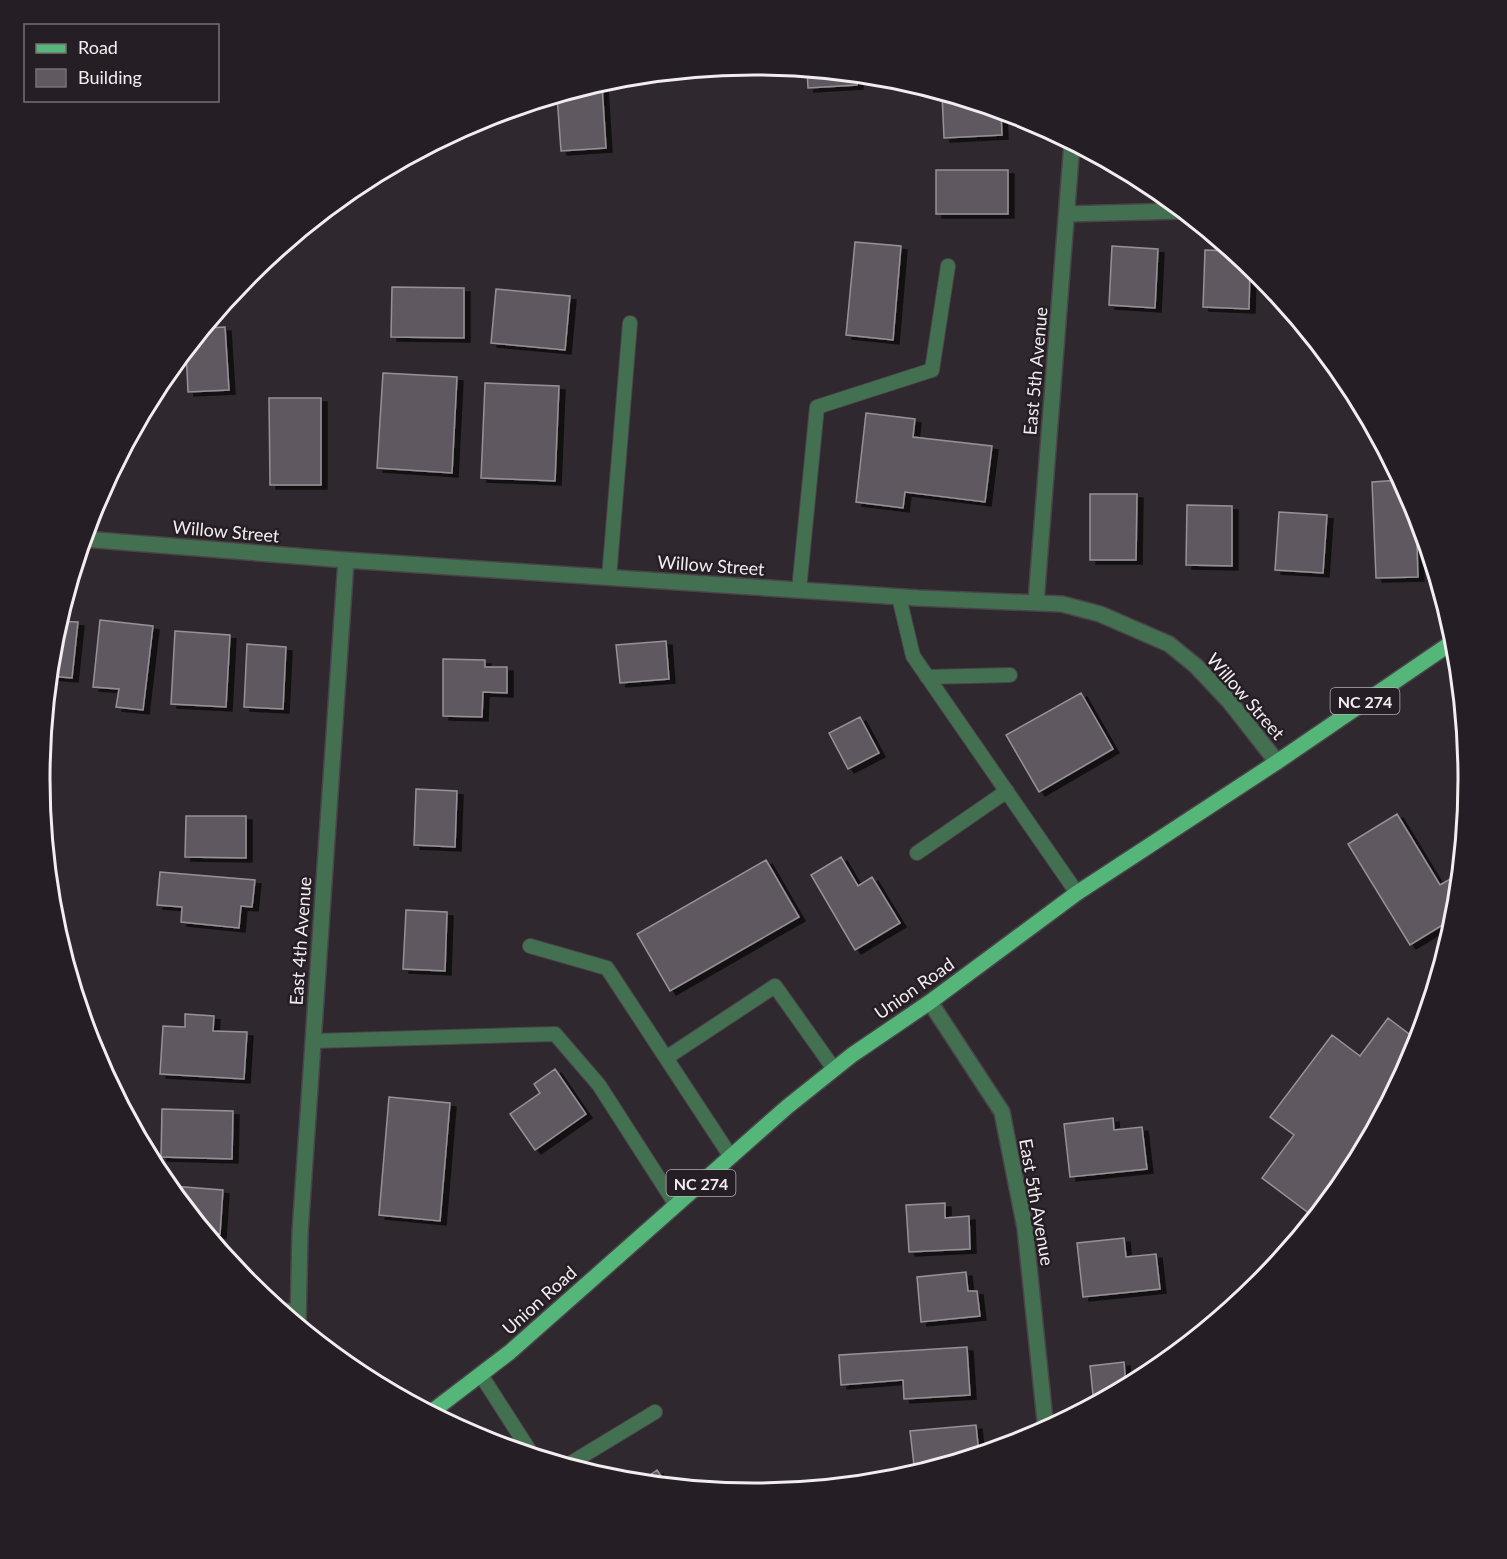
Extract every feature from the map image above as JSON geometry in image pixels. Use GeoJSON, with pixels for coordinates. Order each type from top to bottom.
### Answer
{"type":"FeatureCollection","features":[{"type":"Feature","properties":{"kind":"main road","name":"Union Road"},"geometry":{"type":"LineString","coordinates":[[437,1408],[510,1352],[834,1068],[930,1002],[1077,893],[1277,762],[1445,647]]}},
{"type":"Feature","properties":{"kind":"street","name":"East 5th Avenue"},"geometry":{"type":"LineString","coordinates":[[1036,602],[1071,151]]}},
{"type":"Feature","properties":{"kind":"street"},"geometry":{"type":"LineString","coordinates":[[1067,214],[1169,211]]}},
{"type":"Feature","properties":{"kind":"street","name":"Willow Street"},"geometry":{"type":"LineString","coordinates":[[92,540],[609,578],[899,597],[1062,604],[1100,614],[1169,645],[1196,666],[1229,701],[1277,762]]}},
{"type":"Feature","properties":{"kind":"street","name":"East 4th Avenue"},"geometry":{"type":"LineString","coordinates":[[298,1316],[300,1233],[346,560]]}},
{"type":"Feature","properties":{"kind":"street","name":"East 5th Avenue"},"geometry":{"type":"LineString","coordinates":[[930,1002],[1002,1112],[1025,1228],[1045,1420]]}},
{"type":"Feature","properties":{"kind":"lane"},"geometry":{"type":"LineString","coordinates":[[800,590],[817,407],[932,370],[948,266]]}},
{"type":"Feature","properties":{"kind":"lane"},"geometry":{"type":"LineString","coordinates":[[609,578],[630,323]]}},
{"type":"Feature","properties":{"kind":"lane"},"geometry":{"type":"LineString","coordinates":[[899,597],[913,656],[1077,893]]}},
{"type":"Feature","properties":{"kind":"lane"},"geometry":{"type":"LineString","coordinates":[[927,676],[1010,675]]}},
{"type":"Feature","properties":{"kind":"lane"},"geometry":{"type":"LineString","coordinates":[[917,853],[1006,791]]}},
{"type":"Feature","properties":{"kind":"lane"},"geometry":{"type":"LineString","coordinates":[[530,946],[607,968],[731,1157]]}},
{"type":"Feature","properties":{"kind":"lane"},"geometry":{"type":"LineString","coordinates":[[666,1058],[776,986],[834,1068]]}},
{"type":"Feature","properties":{"kind":"lane"},"geometry":{"type":"LineString","coordinates":[[313,1041],[555,1034],[599,1085],[676,1205]]}},
{"type":"Feature","properties":{"kind":"lane"},"geometry":{"type":"LineString","coordinates":[[481,1376],[526,1446]]}},
{"type":"Feature","properties":{"kind":"lane"},"geometry":{"type":"LineString","coordinates":[[575,1461],[655,1412]]}},
{"type":"Feature","properties":{"kind":"building"},"geometry":{"type":"Polygon","coordinates":[[[807,78],[857,84],[857,85],[808,88],[807,78]]]}},
{"type":"Feature","properties":{"kind":"building"},"geometry":{"type":"Polygon","coordinates":[[[602,92],[606,148],[561,151],[558,103],[602,92]]]}},
{"type":"Feature","properties":{"kind":"building"},"geometry":{"type":"Polygon","coordinates":[[[942,101],[1001,121],[1002,135],[944,138],[942,101]]]}},
{"type":"Feature","properties":{"kind":"building"},"geometry":{"type":"Polygon","coordinates":[[[936,170],[1008,170],[1008,214],[936,214],[936,170]]]}},
{"type":"Feature","properties":{"kind":"building"},"geometry":{"type":"Polygon","coordinates":[[[855,242],[901,246],[893,340],[846,335],[855,242]]]}},
{"type":"Feature","properties":{"kind":"building"},"geometry":{"type":"Polygon","coordinates":[[[1112,246],[1158,249],[1155,308],[1109,305],[1112,246]]]}},
{"type":"Feature","properties":{"kind":"building"},"geometry":{"type":"Polygon","coordinates":[[[1205,250],[1219,251],[1250,281],[1249,309],[1203,307],[1205,250]]]}},
{"type":"Feature","properties":{"kind":"building"},"geometry":{"type":"Polygon","coordinates":[[[392,287],[464,288],[464,338],[391,337],[392,287]]]}},
{"type":"Feature","properties":{"kind":"building"},"geometry":{"type":"Polygon","coordinates":[[[496,289],[570,296],[565,350],[491,343],[496,289]]]}},
{"type":"Feature","properties":{"kind":"building"},"geometry":{"type":"Polygon","coordinates":[[[225,327],[229,390],[188,392],[187,363],[214,328],[225,327]]]}},
{"type":"Feature","properties":{"kind":"building"},"geometry":{"type":"Polygon","coordinates":[[[383,373],[457,377],[452,473],[377,468],[383,373]]]}},
{"type":"Feature","properties":{"kind":"building"},"geometry":{"type":"Polygon","coordinates":[[[485,383],[559,386],[555,481],[481,478],[485,383]]]}},
{"type":"Feature","properties":{"kind":"building"},"geometry":{"type":"Polygon","coordinates":[[[269,398],[321,398],[321,485],[270,485],[269,398]]]}},
{"type":"Feature","properties":{"kind":"building"},"geometry":{"type":"Polygon","coordinates":[[[866,413],[915,419],[913,437],[992,446],[985,502],[905,492],[903,508],[856,502],[866,413]]]}},
{"type":"Feature","properties":{"kind":"building"},"geometry":{"type":"Polygon","coordinates":[[[1391,481],[1417,545],[1418,577],[1376,578],[1372,482],[1391,481]]]}},
{"type":"Feature","properties":{"kind":"building"},"geometry":{"type":"Polygon","coordinates":[[[1090,494],[1137,494],[1136,560],[1090,560],[1090,494]]]}},
{"type":"Feature","properties":{"kind":"building"},"geometry":{"type":"Polygon","coordinates":[[[1187,505],[1232,506],[1232,566],[1186,565],[1187,505]]]}},
{"type":"Feature","properties":{"kind":"building"},"geometry":{"type":"Polygon","coordinates":[[[1279,512],[1327,515],[1323,573],[1275,570],[1279,512]]]}},
{"type":"Feature","properties":{"kind":"building"},"geometry":{"type":"Polygon","coordinates":[[[100,620],[153,626],[143,710],[116,707],[119,689],[93,687],[100,620]]]}},
{"type":"Feature","properties":{"kind":"building"},"geometry":{"type":"Polygon","coordinates":[[[68,621],[78,622],[72,678],[58,677],[68,621]]]}},
{"type":"Feature","properties":{"kind":"building"},"geometry":{"type":"Polygon","coordinates":[[[175,631],[230,635],[226,707],[171,704],[175,631]]]}},
{"type":"Feature","properties":{"kind":"building"},"geometry":{"type":"Polygon","coordinates":[[[666,641],[669,679],[620,683],[616,645],[666,641]]]}},
{"type":"Feature","properties":{"kind":"building"},"geometry":{"type":"Polygon","coordinates":[[[247,644],[286,647],[283,709],[244,707],[247,644]]]}},
{"type":"Feature","properties":{"kind":"building"},"geometry":{"type":"Polygon","coordinates":[[[443,659],[485,660],[485,667],[507,667],[507,693],[483,692],[482,717],[443,716],[443,659]]]}},
{"type":"Feature","properties":{"kind":"building"},"geometry":{"type":"Polygon","coordinates":[[[1081,693],[1113,749],[1039,792],[1006,735],[1081,693]]]}},
{"type":"Feature","properties":{"kind":"building"},"geometry":{"type":"Polygon","coordinates":[[[860,717],[879,753],[848,769],[829,733],[860,717]]]}},
{"type":"Feature","properties":{"kind":"building"},"geometry":{"type":"Polygon","coordinates":[[[416,789],[457,791],[455,847],[414,845],[416,789]]]}},
{"type":"Feature","properties":{"kind":"building"},"geometry":{"type":"Polygon","coordinates":[[[1397,814],[1440,885],[1450,879],[1442,925],[1410,945],[1348,844],[1397,814]]]}},
{"type":"Feature","properties":{"kind":"building"},"geometry":{"type":"Polygon","coordinates":[[[186,816],[246,816],[246,858],[185,857],[186,816]]]}},
{"type":"Feature","properties":{"kind":"building"},"geometry":{"type":"Polygon","coordinates":[[[841,857],[858,886],[872,877],[900,923],[855,950],[811,875],[841,857]]]}},
{"type":"Feature","properties":{"kind":"building"},"geometry":{"type":"Polygon","coordinates":[[[766,860],[799,917],[670,991],[637,934],[766,860]]]}},
{"type":"Feature","properties":{"kind":"building"},"geometry":{"type":"Polygon","coordinates":[[[160,872],[255,880],[252,907],[241,906],[239,928],[181,922],[182,907],[157,905],[160,872]]]}},
{"type":"Feature","properties":{"kind":"building"},"geometry":{"type":"Polygon","coordinates":[[[406,910],[447,912],[445,971],[403,969],[406,910]]]}},
{"type":"Feature","properties":{"kind":"building"},"geometry":{"type":"Polygon","coordinates":[[[185,1014],[214,1016],[213,1031],[247,1032],[244,1079],[160,1074],[163,1026],[185,1027],[185,1014]]]}},
{"type":"Feature","properties":{"kind":"building"},"geometry":{"type":"Polygon","coordinates":[[[1388,1018],[1409,1034],[1385,1091],[1363,1132],[1339,1171],[1308,1213],[1262,1178],[1294,1135],[1270,1117],[1332,1035],[1360,1056],[1388,1018]]]}},
{"type":"Feature","properties":{"kind":"building"},"geometry":{"type":"Polygon","coordinates":[[[555,1069],[586,1114],[535,1150],[510,1114],[540,1093],[534,1084],[555,1069]]]}},
{"type":"Feature","properties":{"kind":"building"},"geometry":{"type":"Polygon","coordinates":[[[389,1097],[450,1103],[440,1221],[379,1215],[389,1097]]]}},
{"type":"Feature","properties":{"kind":"building"},"geometry":{"type":"Polygon","coordinates":[[[162,1109],[233,1111],[232,1159],[161,1157],[162,1109]]]}},
{"type":"Feature","properties":{"kind":"building"},"geometry":{"type":"Polygon","coordinates":[[[1113,1118],[1114,1130],[1142,1127],[1147,1169],[1070,1177],[1064,1124],[1113,1118]]]}},
{"type":"Feature","properties":{"kind":"building"},"geometry":{"type":"Polygon","coordinates":[[[179,1187],[223,1190],[220,1234],[216,1234],[179,1187]]]}},
{"type":"Feature","properties":{"kind":"building"},"geometry":{"type":"Polygon","coordinates":[[[945,1203],[945,1218],[969,1216],[970,1249],[909,1252],[906,1205],[945,1203]]]}},
{"type":"Feature","properties":{"kind":"building"},"geometry":{"type":"Polygon","coordinates":[[[1124,1238],[1126,1257],[1156,1254],[1160,1289],[1083,1297],[1077,1243],[1124,1238]]]}},
{"type":"Feature","properties":{"kind":"building"},"geometry":{"type":"Polygon","coordinates":[[[966,1272],[968,1291],[977,1291],[980,1316],[921,1322],[917,1277],[966,1272]]]}},
{"type":"Feature","properties":{"kind":"building"},"geometry":{"type":"Polygon","coordinates":[[[967,1347],[970,1395],[904,1399],[903,1380],[841,1385],[839,1355],[967,1347]]]}},
{"type":"Feature","properties":{"kind":"building"},"geometry":{"type":"Polygon","coordinates":[[[1124,1362],[1125,1377],[1093,1396],[1090,1366],[1124,1362]]]}},
{"type":"Feature","properties":{"kind":"building"},"geometry":{"type":"Polygon","coordinates":[[[976,1425],[978,1447],[914,1465],[910,1431],[976,1425]]]}},
{"type":"Feature","properties":{"kind":"building"},"geometry":{"type":"Polygon","coordinates":[[[657,1470],[662,1477],[650,1475],[657,1470]]]}}]}
